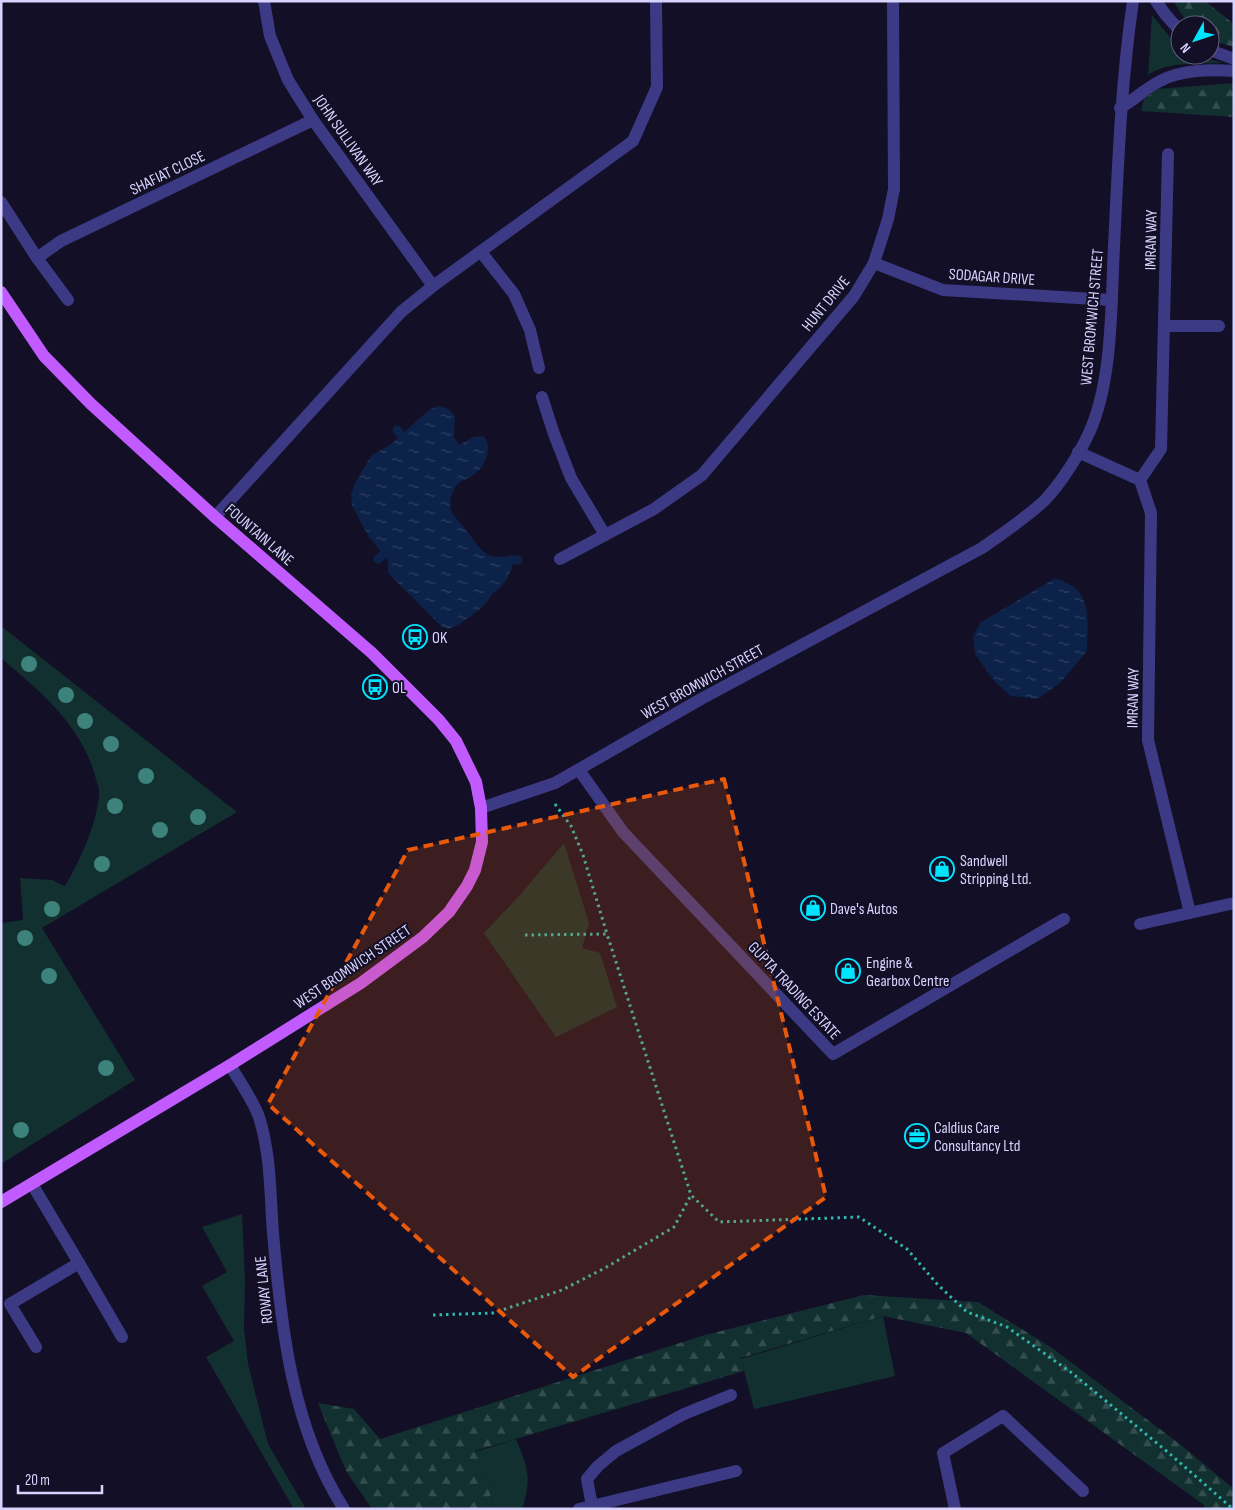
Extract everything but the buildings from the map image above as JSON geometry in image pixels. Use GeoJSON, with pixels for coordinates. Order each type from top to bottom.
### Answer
{"type":"FeatureCollection","features":[{"type":"Feature","properties":{"kind":"main road","name":"FOUNTAIN LANE"},"geometry":{"type":"LineString","coordinates":[[1,292],[44,356],[91,404],[215,517],[365,647],[438,720],[456,741],[467,762],[476,782],[481,808]]}},
{"type":"Feature","properties":{"kind":"main road","name":"WEST BROMWICH STREET"},"geometry":{"type":"LineString","coordinates":[[1,1202],[361,983],[423,937],[459,899],[476,870],[482,842],[481,808]]}},
{"type":"Feature","properties":{"kind":"street","name":"JOHN SULLIVAN WAY"},"geometry":{"type":"LineString","coordinates":[[264,1],[270,36],[288,80],[313,120],[433,286]]}},
{"type":"Feature","properties":{"kind":"street"},"geometry":{"type":"LineString","coordinates":[[215,517],[401,312],[433,286],[633,141],[657,86],[656,1]]}},
{"type":"Feature","properties":{"kind":"street","name":"HUNT DRIVE"},"geometry":{"type":"LineString","coordinates":[[560,559],[654,509],[702,475],[854,296],[874,263],[888,218],[894,189],[893,1]]}},
{"type":"Feature","properties":{"kind":"street","name":"WEST BROMWICH STREET"},"geometry":{"type":"LineString","coordinates":[[481,808],[544,788],[579,770],[701,699],[982,548],[1017,524],[1045,499],[1078,452],[1088,434],[1096,415],[1101,394],[1107,354],[1111,300],[1120,108],[1133,1]]}},
{"type":"Feature","properties":{"kind":"street"},"geometry":{"type":"LineString","coordinates":[[1156,1],[1170,20]]}},
{"type":"Feature","properties":{"kind":"street"},"geometry":{"type":"LineString","coordinates":[[1220,54],[1234,59]]}},
{"type":"Feature","properties":{"kind":"street"},"geometry":{"type":"LineString","coordinates":[[1120,108],[1135,99],[1149,87],[1174,75],[1234,71]]}},
{"type":"Feature","properties":{"kind":"street","name":"SHAFIAT CLOSE"},"geometry":{"type":"LineString","coordinates":[[37,258],[61,241],[313,120]]}},
{"type":"Feature","properties":{"kind":"street","name":"IMRAN WAY"},"geometry":{"type":"LineString","coordinates":[[1168,154],[1161,449],[1140,480],[1151,513],[1148,740],[1190,913]]}},
{"type":"Feature","properties":{"kind":"street"},"geometry":{"type":"LineString","coordinates":[[1,202],[37,258],[68,300]]}},
{"type":"Feature","properties":{"kind":"street"},"geometry":{"type":"LineString","coordinates":[[481,252],[514,294],[530,330],[539,368]]}},
{"type":"Feature","properties":{"kind":"street","name":"SODAGAR DRIVE"},"geometry":{"type":"LineString","coordinates":[[874,263],[943,290],[1111,300]]}},
{"type":"Feature","properties":{"kind":"street"},"geometry":{"type":"LineString","coordinates":[[1164,326],[1218,326]]}},
{"type":"Feature","properties":{"kind":"street"},"geometry":{"type":"LineString","coordinates":[[542,397],[571,478],[605,535]]}},
{"type":"Feature","properties":{"kind":"street"},"geometry":{"type":"LineString","coordinates":[[1078,452],[1140,480]]}},
{"type":"Feature","properties":{"kind":"street","name":"GUPTA TRADING ESTATE"},"geometry":{"type":"LineString","coordinates":[[579,770],[622,832],[833,1054],[1064,919]]}},
{"type":"Feature","properties":{"kind":"street"},"geometry":{"type":"LineString","coordinates":[[1140,924],[1234,903]]}},
{"type":"Feature","properties":{"kind":"street","name":"ROWAY LANE"},"geometry":{"type":"LineString","coordinates":[[230,1064],[258,1115],[268,1150],[279,1305],[288,1357],[305,1424],[322,1468],[344,1509]]}},
{"type":"Feature","properties":{"kind":"street"},"geometry":{"type":"LineString","coordinates":[[32,1184],[122,1337]]}},
{"type":"Feature","properties":{"kind":"street"},"geometry":{"type":"LineString","coordinates":[[36,1347],[6,1306],[79,1263]]}},
{"type":"Feature","properties":{"kind":"street"},"geometry":{"type":"LineString","coordinates":[[592,1506],[587,1479],[610,1456],[684,1414],[731,1395]]}},
{"type":"Feature","properties":{"kind":"street"},"geometry":{"type":"LineString","coordinates":[[955,1509],[943,1453],[1003,1416],[1083,1491]]}},
{"type":"Feature","properties":{"kind":"street"},"geometry":{"type":"LineString","coordinates":[[579,1509],[736,1471]]}},
{"type":"Feature","properties":{"kind":"path"},"geometry":{"type":"LineString","coordinates":[[544,788],[571,826],[583,855],[691,1195],[719,1222],[859,1217],[907,1249],[938,1285],[967,1312],[1007,1327],[1072,1373],[1233,1509]]}},
{"type":"Feature","properties":{"kind":"path"},"geometry":{"type":"LineString","coordinates":[[525,934],[607,934]]}},
{"type":"Feature","properties":{"kind":"path"},"geometry":{"type":"LineString","coordinates":[[433,1315],[493,1313],[562,1290],[605,1268],[674,1227],[691,1195]]}},
{"type":"Feature","properties":{"kind":"highlighted area"},"geometry":{"type":"Polygon","coordinates":[[[724,779],[826,1197],[573,1377],[268,1104],[408,850],[724,779]]]}},
{"type":"Feature","properties":{"kind":"green space"},"geometry":{"type":"Polygon","coordinates":[[[1173,1],[1205,1],[1234,24],[1234,47],[1220,43],[1220,15],[1182,15],[1173,1]]]}},
{"type":"Feature","properties":{"kind":"green space"},"geometry":{"type":"Polygon","coordinates":[[[1152,15],[1170,37],[1170,65],[1174,65],[1148,75],[1152,15]]]}},
{"type":"Feature","properties":{"kind":"green space"},"geometry":{"type":"Polygon","coordinates":[[[1234,83],[1234,117],[1141,111],[1144,99],[1158,89],[1234,83]]]}},
{"type":"Feature","properties":{"kind":"green space"},"geometry":{"type":"Polygon","coordinates":[[[1,626],[237,812],[42,928],[135,1080],[1,1164],[1,923],[23,920],[20,878],[52,880],[65,886],[82,854],[95,817],[99,792],[88,757],[69,724],[44,696],[1,658],[1,626]]]}},
{"type":"Feature","properties":{"kind":"green space"},"geometry":{"type":"Polygon","coordinates":[[[564,843],[589,923],[582,948],[600,953],[617,1007],[556,1037],[484,933],[520,895],[564,843]]]}},
{"type":"Feature","properties":{"kind":"green space"},"geometry":{"type":"Polygon","coordinates":[[[242,1214],[245,1279],[244,1328],[248,1364],[268,1444],[306,1509],[294,1509],[206,1357],[234,1341],[202,1286],[227,1272],[202,1227],[242,1214]]]}},
{"type":"Feature","properties":{"kind":"green space"},"geometry":{"type":"Polygon","coordinates":[[[864,1295],[978,1302],[1052,1348],[1181,1445],[1234,1489],[1234,1509],[1205,1509],[1204,1505],[966,1333],[883,1316],[741,1358],[744,1371],[475,1451],[488,1483],[493,1509],[372,1509],[346,1471],[318,1403],[354,1409],[380,1439],[705,1335],[864,1295]]]}},
{"type":"Feature","properties":{"kind":"green space"},"geometry":{"type":"Polygon","coordinates":[[[883,1316],[895,1376],[754,1409],[741,1359],[883,1316]]]}},
{"type":"Feature","properties":{"kind":"green space"},"geometry":{"type":"Polygon","coordinates":[[[516,1439],[526,1466],[528,1481],[522,1509],[493,1509],[488,1483],[475,1452],[516,1439]]]}},
{"type":"Feature","properties":{"kind":"water"},"geometry":{"type":"Polygon","coordinates":[[[438,406],[448,409],[455,416],[454,437],[459,445],[474,437],[483,436],[488,446],[484,464],[480,469],[455,487],[451,499],[451,510],[481,549],[493,557],[510,557],[512,568],[502,586],[493,593],[479,610],[449,629],[442,627],[388,573],[388,560],[369,537],[352,506],[351,495],[355,483],[371,456],[391,444],[429,410],[438,406]]]}},
{"type":"Feature","properties":{"kind":"water"},"geometry":{"type":"Polygon","coordinates":[[[1055,578],[1074,587],[1084,600],[1088,625],[1087,651],[1061,682],[1038,699],[1011,696],[995,682],[975,654],[973,637],[980,623],[1055,578]]]}},
{"type":"Feature","properties":{"kind":"waterway"},"geometry":{"type":"LineString","coordinates":[[397,430],[401,435]]}},
{"type":"Feature","properties":{"kind":"waterway"},"geometry":{"type":"LineString","coordinates":[[378,559],[384,554]]}},
{"type":"Feature","properties":{"kind":"waterway"},"geometry":{"type":"LineString","coordinates":[[510,560],[518,560]]}},
{"type":"Feature","properties":{"kind":"place","name":"OK"},"geometry":{"type":"Point","coordinates":[415,637]}},
{"type":"Feature","properties":{"kind":"place","name":"OL"},"geometry":{"type":"Point","coordinates":[375,687]}},
{"type":"Feature","properties":{"kind":"place","name":"Sandwell Stripping Ltd."},"geometry":{"type":"Point","coordinates":[942,869]}},
{"type":"Feature","properties":{"kind":"place","name":"Dave's Autos"},"geometry":{"type":"Point","coordinates":[813,908]}},
{"type":"Feature","properties":{"kind":"place","name":"Engine & Gearbox Centre"},"geometry":{"type":"Point","coordinates":[848,971]}},
{"type":"Feature","properties":{"kind":"place","name":"Caldius Care Consultancy Ltd"},"geometry":{"type":"Point","coordinates":[917,1136]}}]}
